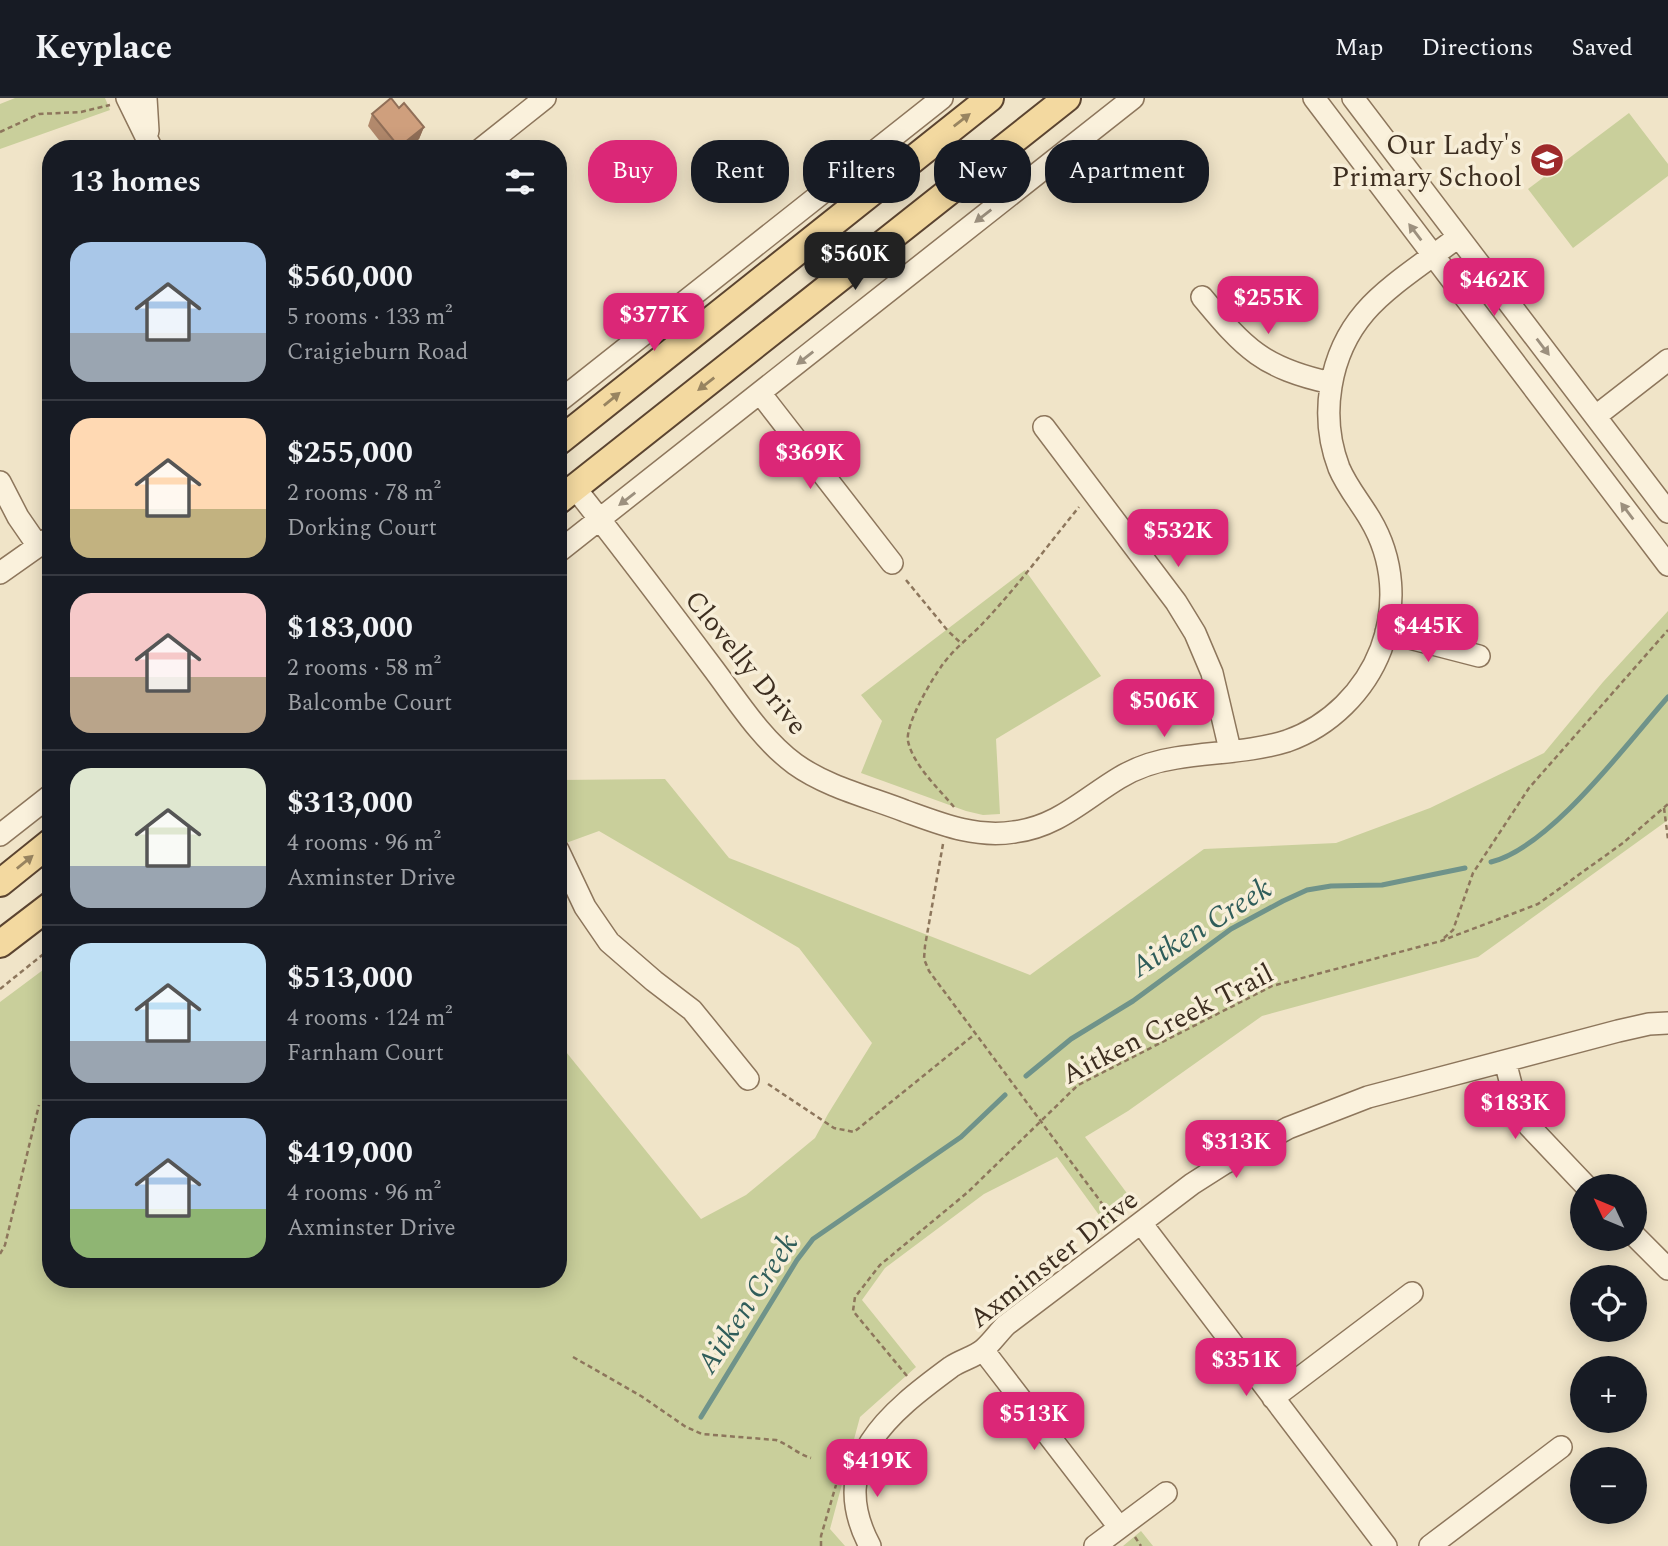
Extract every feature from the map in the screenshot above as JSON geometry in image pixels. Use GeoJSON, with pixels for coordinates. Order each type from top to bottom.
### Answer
{"type":"FeatureCollection","features":[{"type":"Feature","properties":{"kind":"main road"},"geometry":{"type":"LineString","coordinates":[[567,435],[990,98]]}},
{"type":"Feature","properties":{"kind":"main road"},"geometry":{"type":"LineString","coordinates":[[567,495],[1067,98]]}},
{"type":"Feature","properties":{"kind":"main road"},"geometry":{"type":"LineString","coordinates":[[0,883],[42,849]]}},
{"type":"Feature","properties":{"kind":"main road"},"geometry":{"type":"LineString","coordinates":[[0,944],[42,912]]}},
{"type":"Feature","properties":{"kind":"street"},"geometry":{"type":"LineString","coordinates":[[146,98],[150,140]]}},
{"type":"Feature","properties":{"kind":"street"},"geometry":{"type":"LineString","coordinates":[[492,140],[545,98]]}},
{"type":"Feature","properties":{"kind":"street"},"geometry":{"type":"LineString","coordinates":[[567,395],[942,98]]}},
{"type":"Feature","properties":{"kind":"street"},"geometry":{"type":"LineString","coordinates":[[567,545],[1133,98]]}},
{"type":"Feature","properties":{"kind":"street"},"geometry":{"type":"LineString","coordinates":[[1314,98],[1668,565]]}},
{"type":"Feature","properties":{"kind":"street"},"geometry":{"type":"LineString","coordinates":[[1353,98],[1668,512]]}},
{"type":"Feature","properties":{"kind":"street"},"geometry":{"type":"LineString","coordinates":[[118,102],[146,140]]}},
{"type":"Feature","properties":{"kind":"street","name":"Clovelly Drive"},"geometry":{"type":"LineString","coordinates":[[567,495],[600,519],[754,722],[780,751],[806,771],[822,780],[960,831],[1013,833],[1028,830],[1058,819],[1136,769],[1171,759],[1288,740],[1329,718],[1349,701],[1364,682],[1374,665],[1386,632],[1392,591],[1389,568],[1377,531],[1338,466],[1330,432],[1331,383],[1342,349],[1365,312],[1458,237]]}},
{"type":"Feature","properties":{"kind":"street"},"geometry":{"type":"LineString","coordinates":[[724,271],[773,271]]}},
{"type":"Feature","properties":{"kind":"street"},"geometry":{"type":"LineString","coordinates":[[1202,297],[1235,337],[1264,360],[1293,374],[1331,383]]}},
{"type":"Feature","properties":{"kind":"street"},"geometry":{"type":"LineString","coordinates":[[1595,416],[1668,360]]}},
{"type":"Feature","properties":{"kind":"street"},"geometry":{"type":"LineString","coordinates":[[761,393],[892,563]]}},
{"type":"Feature","properties":{"kind":"street"},"geometry":{"type":"LineString","coordinates":[[1044,427],[1176,602],[1195,634],[1212,673],[1230,750]]}},
{"type":"Feature","properties":{"kind":"street"},"geometry":{"type":"LineString","coordinates":[[0,482],[18,517],[42,539]]}},
{"type":"Feature","properties":{"kind":"street"},"geometry":{"type":"LineString","coordinates":[[0,573],[42,544]]}},
{"type":"Feature","properties":{"kind":"street"},"geometry":{"type":"LineString","coordinates":[[1386,632],[1479,656]]}},
{"type":"Feature","properties":{"kind":"street"},"geometry":{"type":"LineString","coordinates":[[0,835],[42,802]]}},
{"type":"Feature","properties":{"kind":"street"},"geometry":{"type":"LineString","coordinates":[[567,869],[585,907],[609,942],[692,1010],[758,1081]]}},
{"type":"Feature","properties":{"kind":"street","name":"Axminster Drive"},"geometry":{"type":"LineString","coordinates":[[870,1546],[861,1526],[855,1500],[859,1472],[881,1426],[901,1406],[954,1365],[983,1350],[1006,1325],[1225,1163],[1288,1128],[1368,1097],[1618,1031],[1668,1023]]}},
{"type":"Feature","properties":{"kind":"street"},"geometry":{"type":"LineString","coordinates":[[1505,1061],[1514,1096],[1529,1126],[1575,1174]]}},
{"type":"Feature","properties":{"kind":"street"},"geometry":{"type":"LineString","coordinates":[[1133,1229],[1273,1398],[1386,1546]]}},
{"type":"Feature","properties":{"kind":"street"},"geometry":{"type":"LineString","coordinates":[[1647,1248],[1668,1269]]}},
{"type":"Feature","properties":{"kind":"street"},"geometry":{"type":"LineString","coordinates":[[1273,1398],[1412,1293]]}},
{"type":"Feature","properties":{"kind":"street"},"geometry":{"type":"LineString","coordinates":[[983,1350],[1119,1527]]}},
{"type":"Feature","properties":{"kind":"street"},"geometry":{"type":"LineString","coordinates":[[1430,1546],[1561,1447]]}},
{"type":"Feature","properties":{"kind":"street"},"geometry":{"type":"LineString","coordinates":[[1096,1545],[1166,1493]]}},
{"type":"Feature","properties":{"kind":"path"},"geometry":{"type":"LineString","coordinates":[[0,132],[39,114],[81,112],[118,102]]}},
{"type":"Feature","properties":{"kind":"path"},"geometry":{"type":"LineString","coordinates":[[956,812],[920,764],[908,741],[908,729],[944,663],[1009,594],[1082,504]]}},
{"type":"Feature","properties":{"kind":"path"},"geometry":{"type":"LineString","coordinates":[[906,580],[962,645]]}},
{"type":"Feature","properties":{"kind":"path"},"geometry":{"type":"LineString","coordinates":[[1441,941],[1453,930],[1473,873],[1529,788],[1668,630]]}},
{"type":"Feature","properties":{"kind":"path"},"geometry":{"type":"LineString","coordinates":[[1666,806],[1668,839]]}},
{"type":"Feature","properties":{"kind":"path","name":"Aitken Creek Trail"},"geometry":{"type":"LineString","coordinates":[[909,1379],[853,1311],[855,1297],[880,1265],[968,1192],[1077,1085],[1272,986],[1441,941],[1538,904],[1623,843],[1666,806]]}},
{"type":"Feature","properties":{"kind":"path"},"geometry":{"type":"LineString","coordinates":[[944,843],[924,959],[929,971],[1040,1122],[1133,1229]]}},
{"type":"Feature","properties":{"kind":"path"},"geometry":{"type":"LineString","coordinates":[[0,989],[42,955]]}},
{"type":"Feature","properties":{"kind":"path"},"geometry":{"type":"LineString","coordinates":[[758,1081],[834,1128],[855,1132],[975,1034]]}},
{"type":"Feature","properties":{"kind":"path"},"geometry":{"type":"LineString","coordinates":[[0,1254],[5,1245],[39,1105]]}},
{"type":"Feature","properties":{"kind":"path"},"geometry":{"type":"LineString","coordinates":[[573,1357],[641,1396],[686,1427],[702,1434],[776,1440],[811,1458]]}},
{"type":"Feature","properties":{"kind":"path"},"geometry":{"type":"LineString","coordinates":[[821,1546],[821,1536],[836,1484]]}},
{"type":"Feature","properties":{"kind":"green space"},"geometry":{"type":"Polygon","coordinates":[[[15,98],[105,98],[110,110],[0,149],[0,104],[15,98]]]}},
{"type":"Feature","properties":{"kind":"green space"},"geometry":{"type":"Polygon","coordinates":[[[1629,113],[1668,164],[1668,176],[1573,248],[1528,189],[1629,113]]]}},
{"type":"Feature","properties":{"kind":"green space"},"geometry":{"type":"Polygon","coordinates":[[[1025,570],[1101,676],[996,739],[1000,814],[983,815],[966,811],[861,773],[882,721],[861,695],[1025,570]]]}},
{"type":"Feature","properties":{"kind":"green space"},"geometry":{"type":"Polygon","coordinates":[[[1668,611],[1668,820],[1478,957],[1262,1016],[1128,1111],[1085,1137],[1135,1204],[1107,1226],[1057,1157],[984,1194],[885,1268],[862,1300],[916,1367],[860,1417],[830,1529],[845,1546],[0,1546],[0,1002],[42,971],[42,1288],[567,1288],[567,1053],[701,1219],[746,1195],[815,1138],[872,1043],[799,948],[599,831],[567,843],[567,780],[665,779],[729,858],[1030,975],[1204,849],[1336,843],[1430,808],[1544,753],[1603,682],[1668,611]]]}},
{"type":"Feature","properties":{"kind":"green space"},"geometry":{"type":"Polygon","coordinates":[[[1141,1531],[1153,1546],[1123,1546],[1141,1531]]]}},
{"type":"Feature","properties":{"kind":"building"},"geometry":{"type":"Polygon","coordinates":[[[391,98],[399,108],[404,103],[424,127],[408,140],[393,140],[372,114],[391,98]]]}},
{"type":"Feature","properties":{"kind":"waterway","name":"Aitken Creek"},"geometry":{"type":"LineString","coordinates":[[1491,862],[1514,853],[1562,816],[1668,697]]}},
{"type":"Feature","properties":{"kind":"waterway","name":"Aitken Creek"},"geometry":{"type":"LineString","coordinates":[[1026,1076],[1071,1039],[1133,1001],[1231,929],[1283,901],[1307,890],[1331,886],[1382,885],[1465,868]]}},
{"type":"Feature","properties":{"kind":"waterway","name":"Aitken Creek"},"geometry":{"type":"LineString","coordinates":[[701,1417],[797,1260],[813,1239],[961,1137],[1005,1095]]}},
{"type":"Feature","properties":{"kind":"place","name":"Our Lady's Primary School"},"geometry":{"type":"Point","coordinates":[1547,160]}}]}
